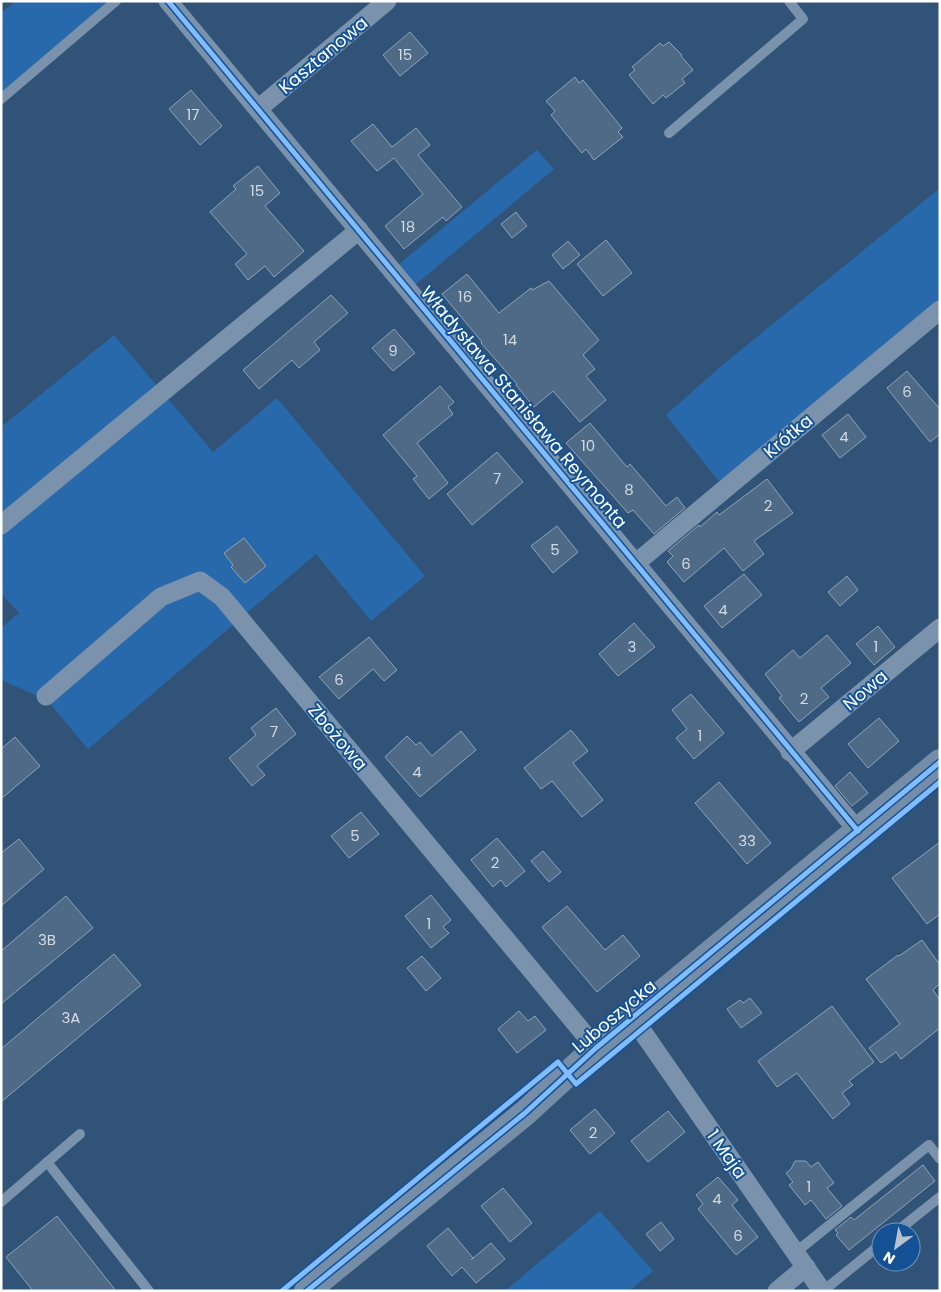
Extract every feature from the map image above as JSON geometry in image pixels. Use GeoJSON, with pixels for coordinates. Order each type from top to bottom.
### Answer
{"type":"FeatureCollection","features":[{"type":"Feature","properties":{"kind":"street","name":"Władysława Stanisława Reymonta"},"geometry":{"type":"LineString","coordinates":[[168,1],[636,563],[790,752],[858,830]]}},
{"type":"Feature","properties":{"kind":"street","name":"Kasztanowa"},"geometry":{"type":"LineString","coordinates":[[258,109],[387,1]]}},
{"type":"Feature","properties":{"kind":"street"},"geometry":{"type":"LineString","coordinates":[[1,525],[359,230]]}},
{"type":"Feature","properties":{"kind":"street","name":"Krótka"},"geometry":{"type":"LineString","coordinates":[[636,563],[940,310]]}},
{"type":"Feature","properties":{"kind":"street","name":"Zbożowa"},"geometry":{"type":"LineString","coordinates":[[46,696],[161,597],[200,580],[222,597],[596,1048]]}},
{"type":"Feature","properties":{"kind":"street","name":"Nowa"},"geometry":{"type":"LineString","coordinates":[[790,752],[940,628]]}},
{"type":"Feature","properties":{"kind":"street","name":"Luboszycka"},"geometry":{"type":"LineString","coordinates":[[307,1291],[525,1113],[596,1048],[940,762]]}},
{"type":"Feature","properties":{"kind":"street","name":"1 Maja"},"geometry":{"type":"LineString","coordinates":[[633,1018],[822,1291]]}},
{"type":"Feature","properties":{"kind":"street"},"geometry":{"type":"LineString","coordinates":[[777,1291],[801,1260]]}},
{"type":"Feature","properties":{"kind":"lane"},"geometry":{"type":"LineString","coordinates":[[1,99],[116,1]]}},
{"type":"Feature","properties":{"kind":"lane"},"geometry":{"type":"LineString","coordinates":[[669,133],[803,19],[789,1]]}},
{"type":"Feature","properties":{"kind":"lane"},"geometry":{"type":"LineString","coordinates":[[1,1202],[80,1134]]}},
{"type":"Feature","properties":{"kind":"lane"},"geometry":{"type":"LineString","coordinates":[[801,1260],[929,1145],[940,1159]]}},
{"type":"Feature","properties":{"kind":"lane"},"geometry":{"type":"LineString","coordinates":[[48,1162],[149,1291]]}},
{"type":"Feature","properties":{"kind":"lane"},"geometry":{"type":"LineString","coordinates":[[909,1222],[940,1197]]}},
{"type":"Feature","properties":{"kind":"lane"},"geometry":{"type":"LineString","coordinates":[[822,1291],[871,1252]]}},
{"type":"Feature","properties":{"kind":"shaded area"},"geometry":{"type":"Polygon","coordinates":[[[16,1],[116,1],[1,99],[1,13],[16,1]]]}},
{"type":"Feature","properties":{"kind":"shaded area"},"geometry":{"type":"Polygon","coordinates":[[[537,150],[554,169],[409,290],[392,270],[537,150]]]}},
{"type":"Feature","properties":{"kind":"shaded area"},"geometry":{"type":"Polygon","coordinates":[[[940,188],[940,310],[725,489],[666,415],[720,367],[940,188]]]}},
{"type":"Feature","properties":{"kind":"shaded area"},"geometry":{"type":"Polygon","coordinates":[[[114,335],[213,452],[277,398],[425,576],[371,621],[316,554],[88,749],[47,700],[1,680],[1,628],[19,613],[1,593],[1,427],[114,335]]]}},
{"type":"Feature","properties":{"kind":"shaded area"},"geometry":{"type":"Polygon","coordinates":[[[600,1211],[653,1271],[629,1291],[505,1291],[600,1211]]]}},
{"type":"Feature","properties":{"kind":"building"},"geometry":{"type":"Polygon","coordinates":[[[410,32],[428,53],[400,76],[383,55],[410,32]]]}},
{"type":"Feature","properties":{"kind":"building"},"geometry":{"type":"Polygon","coordinates":[[[669,42],[693,70],[682,79],[685,83],[666,98],[663,95],[653,104],[629,75],[635,70],[632,67],[660,43],[663,46],[669,42]]]}},
{"type":"Feature","properties":{"kind":"building"},"geometry":{"type":"Polygon","coordinates":[[[575,77],[579,83],[583,80],[622,128],[618,132],[623,137],[594,160],[586,149],[582,153],[566,134],[551,115],[555,111],[546,101],[575,77]]]}},
{"type":"Feature","properties":{"kind":"building"},"geometry":{"type":"Polygon","coordinates":[[[191,90],[222,126],[200,145],[169,109],[191,90]]]}},
{"type":"Feature","properties":{"kind":"building"},"geometry":{"type":"Polygon","coordinates":[[[373,124],[392,147],[416,128],[430,145],[418,155],[462,207],[446,221],[443,217],[404,249],[385,226],[423,194],[394,158],[377,171],[351,141],[373,124]]]}},
{"type":"Feature","properties":{"kind":"building"},"geometry":{"type":"Polygon","coordinates":[[[258,166],[280,193],[265,206],[304,251],[274,277],[265,266],[248,280],[235,264],[247,254],[210,212],[236,189],[233,186],[258,166]]]}},
{"type":"Feature","properties":{"kind":"building"},"geometry":{"type":"Polygon","coordinates":[[[516,212],[527,226],[512,238],[501,224],[516,212]]]}},
{"type":"Feature","properties":{"kind":"building"},"geometry":{"type":"Polygon","coordinates":[[[606,240],[632,273],[603,296],[577,264],[606,240]]]}},
{"type":"Feature","properties":{"kind":"building"},"geometry":{"type":"Polygon","coordinates":[[[568,241],[580,255],[563,269],[552,255],[568,241]]]}},
{"type":"Feature","properties":{"kind":"building"},"geometry":{"type":"Polygon","coordinates":[[[467,274],[499,313],[531,288],[532,290],[549,281],[599,340],[583,355],[595,369],[586,376],[606,400],[580,422],[553,391],[534,407],[442,294],[467,274]]]}},
{"type":"Feature","properties":{"kind":"building"},"geometry":{"type":"Polygon","coordinates":[[[331,295],[348,313],[314,342],[320,350],[299,368],[292,360],[259,389],[243,370],[331,295]]]}},
{"type":"Feature","properties":{"kind":"building"},"geometry":{"type":"Polygon","coordinates":[[[394,329],[415,353],[393,371],[372,348],[394,329]]]}},
{"type":"Feature","properties":{"kind":"building"},"geometry":{"type":"Polygon","coordinates":[[[907,371],[940,409],[940,434],[930,442],[887,388],[907,371]]]}},
{"type":"Feature","properties":{"kind":"building"},"geometry":{"type":"Polygon","coordinates":[[[440,386],[454,402],[448,407],[453,414],[417,443],[448,483],[429,499],[413,479],[417,476],[383,435],[440,386]]]}},
{"type":"Feature","properties":{"kind":"building"},"geometry":{"type":"Polygon","coordinates":[[[848,414],[866,437],[840,458],[822,435],[848,414]]]}},
{"type":"Feature","properties":{"kind":"building"},"geometry":{"type":"Polygon","coordinates":[[[590,423],[627,467],[630,464],[666,506],[677,497],[685,508],[654,534],[633,510],[628,513],[566,443],[590,423]]]}},
{"type":"Feature","properties":{"kind":"building"},"geometry":{"type":"Polygon","coordinates":[[[497,452],[523,482],[472,525],[447,494],[497,452]]]}},
{"type":"Feature","properties":{"kind":"building"},"geometry":{"type":"Polygon","coordinates":[[[767,479],[793,513],[754,541],[764,554],[743,571],[724,548],[684,582],[667,562],[673,556],[668,551],[699,525],[700,527],[717,512],[719,515],[767,479]]]}},
{"type":"Feature","properties":{"kind":"building"},"geometry":{"type":"Polygon","coordinates":[[[557,526],[578,552],[553,573],[531,546],[557,526]]]}},
{"type":"Feature","properties":{"kind":"building"},"geometry":{"type":"Polygon","coordinates":[[[244,538],[266,566],[245,583],[231,567],[233,565],[224,553],[244,538]]]}},
{"type":"Feature","properties":{"kind":"building"},"geometry":{"type":"Polygon","coordinates":[[[744,574],[762,595],[722,628],[704,606],[744,574]]]}},
{"type":"Feature","properties":{"kind":"building"},"geometry":{"type":"Polygon","coordinates":[[[847,576],[858,590],[840,606],[828,592],[847,576]]]}},
{"type":"Feature","properties":{"kind":"building"},"geometry":{"type":"Polygon","coordinates":[[[634,623],[655,647],[618,676],[599,654],[634,623]]]}},
{"type":"Feature","properties":{"kind":"building"},"geometry":{"type":"Polygon","coordinates":[[[878,626],[895,647],[874,665],[856,644],[878,626]]]}},
{"type":"Feature","properties":{"kind":"building"},"geometry":{"type":"Polygon","coordinates":[[[827,635],[851,663],[821,688],[829,697],[799,722],[779,698],[782,696],[765,674],[793,650],[800,658],[827,635]]]}},
{"type":"Feature","properties":{"kind":"building"},"geometry":{"type":"Polygon","coordinates":[[[369,637],[397,670],[384,681],[373,669],[339,699],[319,677],[369,637]]]}},
{"type":"Feature","properties":{"kind":"building"},"geometry":{"type":"Polygon","coordinates":[[[691,694],[724,733],[694,759],[676,738],[687,729],[672,710],[691,694]]]}},
{"type":"Feature","properties":{"kind":"building"},"geometry":{"type":"Polygon","coordinates":[[[276,708],[296,734],[257,766],[265,775],[252,786],[229,758],[256,735],[251,728],[276,708]]]}},
{"type":"Feature","properties":{"kind":"building"},"geometry":{"type":"Polygon","coordinates":[[[879,718],[899,741],[868,768],[848,744],[879,718]]]}},
{"type":"Feature","properties":{"kind":"building"},"geometry":{"type":"Polygon","coordinates":[[[571,730],[588,751],[573,763],[603,800],[582,817],[552,781],[541,789],[524,768],[571,730]]]}},
{"type":"Feature","properties":{"kind":"building"},"geometry":{"type":"Polygon","coordinates":[[[461,731],[476,750],[420,797],[385,757],[407,736],[416,745],[420,742],[432,756],[461,731]]]}},
{"type":"Feature","properties":{"kind":"building"},"geometry":{"type":"Polygon","coordinates":[[[15,737],[40,766],[1,799],[1,749],[15,737]]]}},
{"type":"Feature","properties":{"kind":"building"},"geometry":{"type":"Polygon","coordinates":[[[850,772],[868,793],[852,806],[835,786],[850,772]]]}},
{"type":"Feature","properties":{"kind":"building"},"geometry":{"type":"Polygon","coordinates":[[[719,782],[771,843],[747,864],[695,803],[719,782]]]}},
{"type":"Feature","properties":{"kind":"building"},"geometry":{"type":"Polygon","coordinates":[[[361,812],[379,834],[349,858],[331,836],[361,812]]]}},
{"type":"Feature","properties":{"kind":"building"},"geometry":{"type":"Polygon","coordinates":[[[497,838],[525,871],[506,887],[501,880],[493,887],[471,860],[497,838]]]}},
{"type":"Feature","properties":{"kind":"building"},"geometry":{"type":"Polygon","coordinates":[[[19,839],[44,869],[1,906],[1,853],[19,839]]]}},
{"type":"Feature","properties":{"kind":"building"},"geometry":{"type":"Polygon","coordinates":[[[940,842],[940,914],[927,924],[892,878],[940,842]]]}},
{"type":"Feature","properties":{"kind":"building"},"geometry":{"type":"Polygon","coordinates":[[[543,851],[561,872],[549,882],[531,861],[543,851]]]}},
{"type":"Feature","properties":{"kind":"building"},"geometry":{"type":"Polygon","coordinates":[[[431,895],[451,920],[443,927],[449,933],[431,948],[405,916],[431,895]]]}},
{"type":"Feature","properties":{"kind":"building"},"geometry":{"type":"Polygon","coordinates":[[[66,896],[93,928],[1,1004],[1,951],[66,896]]]}},
{"type":"Feature","properties":{"kind":"building"},"geometry":{"type":"Polygon","coordinates":[[[567,906],[605,950],[623,935],[640,956],[597,992],[542,927],[567,906]]]}},
{"type":"Feature","properties":{"kind":"building"},"geometry":{"type":"Polygon","coordinates":[[[922,940],[940,965],[940,983],[933,990],[940,1000],[940,1028],[901,1059],[896,1052],[881,1063],[869,1048],[900,1024],[866,979],[922,940]]]}},
{"type":"Feature","properties":{"kind":"building"},"geometry":{"type":"Polygon","coordinates":[[[114,954],[141,985],[1,1102],[1,1049],[114,954]]]}},
{"type":"Feature","properties":{"kind":"building"},"geometry":{"type":"Polygon","coordinates":[[[422,956],[441,978],[426,991],[407,968],[422,956]]]}},
{"type":"Feature","properties":{"kind":"building"},"geometry":{"type":"Polygon","coordinates":[[[750,998],[762,1013],[741,1028],[727,1009],[740,1000],[743,1003],[750,998]]]}},
{"type":"Feature","properties":{"kind":"building"},"geometry":{"type":"Polygon","coordinates":[[[832,1006],[874,1062],[849,1081],[853,1085],[842,1093],[850,1104],[833,1119],[797,1073],[777,1087],[758,1061],[832,1006]]]}},
{"type":"Feature","properties":{"kind":"building"},"geometry":{"type":"Polygon","coordinates":[[[519,1011],[528,1021],[535,1016],[546,1030],[517,1053],[498,1029],[519,1011]]]}},
{"type":"Feature","properties":{"kind":"building"},"geometry":{"type":"Polygon","coordinates":[[[595,1109],[615,1133],[590,1154],[570,1130],[595,1109]]]}},
{"type":"Feature","properties":{"kind":"building"},"geometry":{"type":"Polygon","coordinates":[[[668,1111],[685,1132],[648,1162],[631,1141],[668,1111]]]}},
{"type":"Feature","properties":{"kind":"building"},"geometry":{"type":"Polygon","coordinates":[[[795,1161],[806,1161],[811,1167],[818,1162],[834,1183],[827,1188],[842,1206],[826,1219],[811,1200],[805,1205],[789,1185],[793,1182],[786,1173],[791,1169],[795,1161]]]}},
{"type":"Feature","properties":{"kind":"building"},"geometry":{"type":"Polygon","coordinates":[[[923,1165],[935,1181],[884,1222],[871,1222],[871,1232],[849,1250],[836,1235],[838,1233],[835,1230],[851,1217],[854,1220],[923,1165]]]}},
{"type":"Feature","properties":{"kind":"building"},"geometry":{"type":"Polygon","coordinates":[[[718,1177],[738,1200],[732,1205],[758,1237],[736,1255],[698,1209],[703,1204],[696,1195],[718,1177]]]}},
{"type":"Feature","properties":{"kind":"building"},"geometry":{"type":"Polygon","coordinates":[[[503,1188],[532,1223],[510,1242],[481,1206],[503,1188]]]}},
{"type":"Feature","properties":{"kind":"building"},"geometry":{"type":"Polygon","coordinates":[[[57,1216],[116,1291],[33,1291],[6,1257],[57,1216]]]}},
{"type":"Feature","properties":{"kind":"building"},"geometry":{"type":"Polygon","coordinates":[[[661,1222],[674,1239],[660,1251],[646,1234],[661,1222]]]}},
{"type":"Feature","properties":{"kind":"building"},"geometry":{"type":"Polygon","coordinates":[[[448,1228],[473,1258],[471,1260],[491,1243],[505,1259],[476,1283],[462,1267],[452,1276],[427,1246],[448,1228]]]}},
{"type":"Feature","properties":{"kind":"cycle path"},"geometry":{"type":"LineString","coordinates":[[168,1],[858,831]]}},
{"type":"Feature","properties":{"kind":"cycle path"},"geometry":{"type":"LineString","coordinates":[[307,1291],[525,1113],[596,1048],[940,762]]}},
{"type":"Feature","properties":{"kind":"cycle path"},"geometry":{"type":"LineString","coordinates":[[282,1291],[558,1062],[576,1084],[940,782]]}}]}
